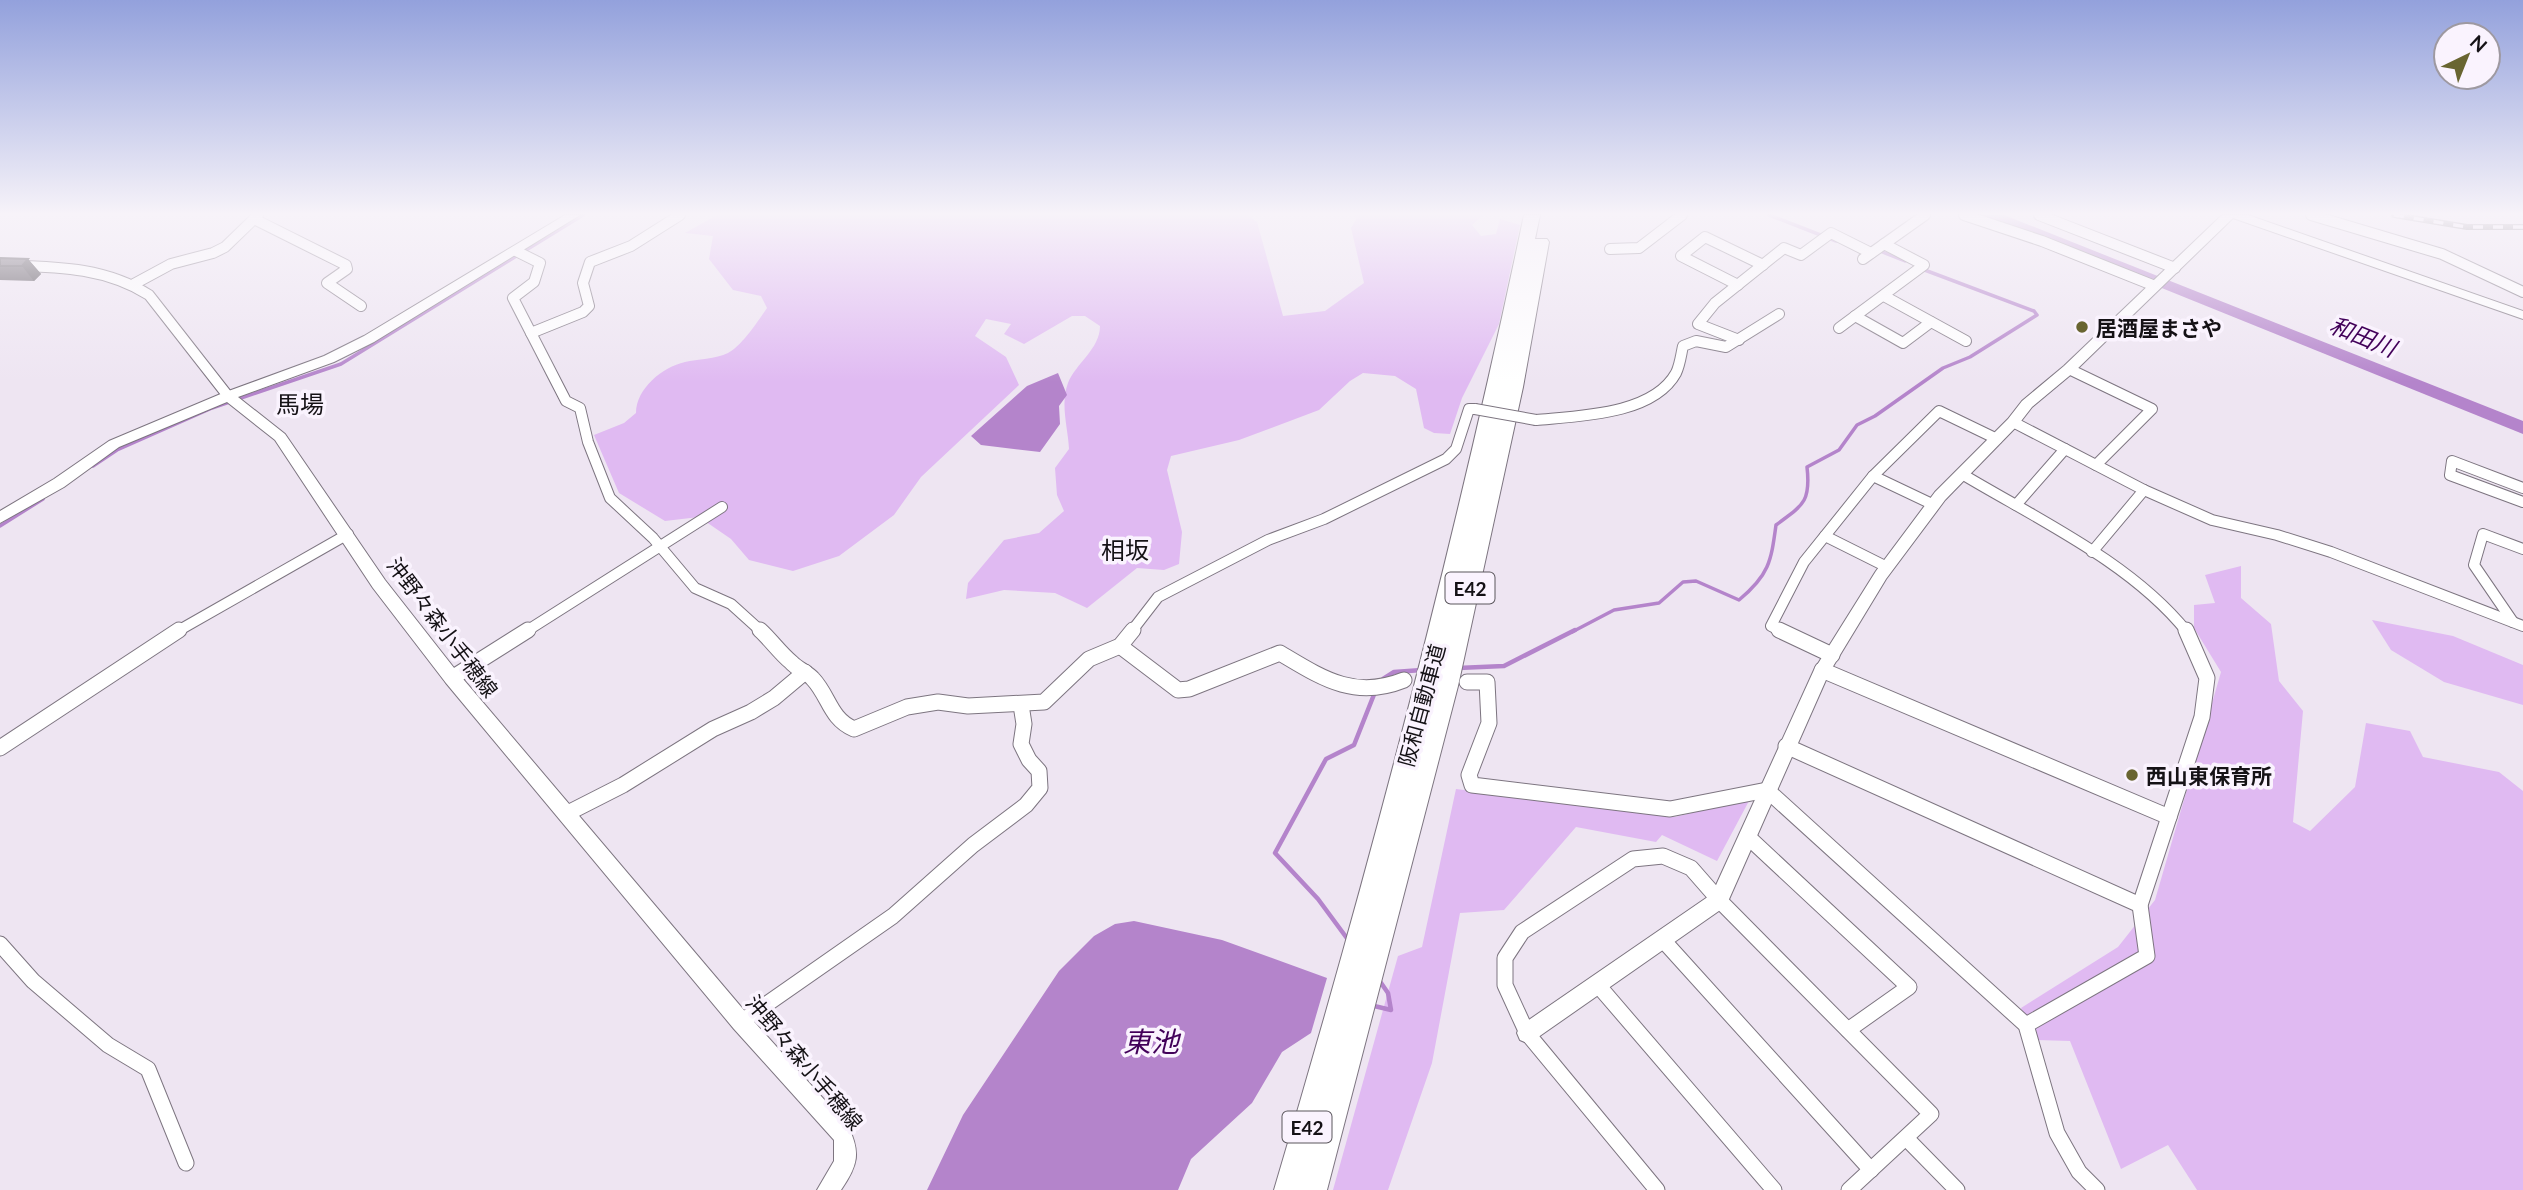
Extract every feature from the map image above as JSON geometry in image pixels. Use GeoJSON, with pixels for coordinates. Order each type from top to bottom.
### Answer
{"type":"FeatureCollection","features":[{"type":"Feature","properties":{"kind":"highway","name":"阪和自動車道"},"geometry":{"type":"LineString","coordinates":[[1367,954],[1468,515],[1520,271]]}},
{"type":"Feature","properties":{"kind":"highway","name":"阪和自動車道"},"geometry":{"type":"LineString","coordinates":[[1313,1190],[1336,1069],[1367,954],[1447,686],[1484,526],[1537,271]]}},
{"type":"Feature","properties":{"kind":"highway","name":"阪和自動車道"},"geometry":{"type":"LineString","coordinates":[[1288,1190],[1336,1069]]}},
{"type":"Feature","properties":{"kind":"street"},"geometry":{"type":"LineString","coordinates":[[85,271],[134,284],[149,295],[228,396]]}},
{"type":"Feature","properties":{"kind":"street"},"geometry":{"type":"LineString","coordinates":[[134,284],[159,271]]}},
{"type":"Feature","properties":{"kind":"street"},"geometry":{"type":"LineString","coordinates":[[345,271],[327,283],[361,306]]}},
{"type":"Feature","properties":{"kind":"street"},"geometry":{"type":"LineString","coordinates":[[0,518],[59,483],[114,444],[228,396],[266,384],[369,339],[483,271]]}},
{"type":"Feature","properties":{"kind":"street"},"geometry":{"type":"LineString","coordinates":[[538,271],[534,282],[513,298],[566,401],[580,408],[588,442],[610,498],[661,547],[695,588],[731,604],[776,644],[790,662],[813,677],[824,693],[828,707],[844,724],[854,729],[907,707],[938,702],[968,706],[1045,702],[1089,659],[1120,646],[1158,597],[1268,540],[1324,519],[1446,459],[1456,449],[1469,409],[1536,420],[1624,409],[1652,397],[1676,374],[1683,346],[1696,341],[1726,347],[1779,314]]}},
{"type":"Feature","properties":{"kind":"street"},"geometry":{"type":"LineString","coordinates":[[531,333],[583,312],[589,306],[583,283],[587,271]]}},
{"type":"Feature","properties":{"kind":"street"},"geometry":{"type":"LineString","coordinates":[[1710,271],[1738,285]]}},
{"type":"Feature","properties":{"kind":"street"},"geometry":{"type":"LineString","coordinates":[[1740,340],[1698,324],[1715,303],[1756,271]]}},
{"type":"Feature","properties":{"kind":"street"},"geometry":{"type":"LineString","coordinates":[[1839,328],[1916,271]]}},
{"type":"Feature","properties":{"kind":"street"},"geometry":{"type":"LineString","coordinates":[[2117,271],[2156,286]]}},
{"type":"Feature","properties":{"kind":"street"},"geometry":{"type":"LineString","coordinates":[[1527,1033],[1719,900],[1822,670],[1887,567],[1934,505],[2027,404],[2172,271]]}},
{"type":"Feature","properties":{"kind":"street"},"geometry":{"type":"LineString","coordinates":[[2395,271],[2523,315]]}},
{"type":"Feature","properties":{"kind":"street"},"geometry":{"type":"LineString","coordinates":[[2479,271],[2523,292]]}},
{"type":"Feature","properties":{"kind":"street"},"geometry":{"type":"LineString","coordinates":[[1884,296],[1966,341]]}},
{"type":"Feature","properties":{"kind":"street"},"geometry":{"type":"LineString","coordinates":[[1855,316],[1903,343],[1931,322]]}},
{"type":"Feature","properties":{"kind":"street"},"geometry":{"type":"LineString","coordinates":[[2068,369],[2152,409],[2096,465]]}},
{"type":"Feature","properties":{"kind":"street","name":"沖野々森小手穂線"},"geometry":{"type":"LineString","coordinates":[[228,396],[280,437],[303,475],[348,534],[379,584],[452,678],[741,1022],[841,1133],[848,1146],[847,1158],[828,1190]]}},
{"type":"Feature","properties":{"kind":"street"},"geometry":{"type":"LineString","coordinates":[[1832,655],[1771,626],[1804,562],[1873,475],[1939,411],[1997,439]]}},
{"type":"Feature","properties":{"kind":"street"},"geometry":{"type":"LineString","coordinates":[[2013,422],[2144,490],[2211,520],[2277,535],[2331,552],[2518,624]]}},
{"type":"Feature","properties":{"kind":"street"},"geometry":{"type":"LineString","coordinates":[[2016,505],[2065,449]]}},
{"type":"Feature","properties":{"kind":"street"},"geometry":{"type":"LineString","coordinates":[[2523,488],[2452,461],[2450,475],[2523,502]]}},
{"type":"Feature","properties":{"kind":"street"},"geometry":{"type":"LineString","coordinates":[[1962,474],[2130,576],[2161,601],[2187,631],[2207,678],[2202,718],[2140,905],[2147,956],[2026,1025]]}},
{"type":"Feature","properties":{"kind":"street"},"geometry":{"type":"LineString","coordinates":[[1873,475],[1934,505]]}},
{"type":"Feature","properties":{"kind":"street"},"geometry":{"type":"LineString","coordinates":[[2092,552],[2144,490]]}},
{"type":"Feature","properties":{"kind":"street"},"geometry":{"type":"LineString","coordinates":[[452,678],[722,506]]}},
{"type":"Feature","properties":{"kind":"street"},"geometry":{"type":"LineString","coordinates":[[0,748],[53,710],[181,628],[284,567],[348,534]]}},
{"type":"Feature","properties":{"kind":"street"},"geometry":{"type":"LineString","coordinates":[[2518,624],[2474,565],[2483,534],[2523,549]]}},
{"type":"Feature","properties":{"kind":"street"},"geometry":{"type":"LineString","coordinates":[[1825,536],[1887,567]]}},
{"type":"Feature","properties":{"kind":"street"},"geometry":{"type":"LineString","coordinates":[[1120,646],[1178,690],[1189,689],[1280,653],[1329,682],[1381,689],[1404,680]]}},
{"type":"Feature","properties":{"kind":"street"},"geometry":{"type":"LineString","coordinates":[[1822,670],[2169,817]]}},
{"type":"Feature","properties":{"kind":"street"},"geometry":{"type":"LineString","coordinates":[[566,814],[623,785],[713,729],[751,712],[774,698],[805,672]]}},
{"type":"Feature","properties":{"kind":"street"},"geometry":{"type":"LineString","coordinates":[[1467,681],[1487,682],[1489,723],[1469,775],[1472,785],[1671,810],[1767,790]]}},
{"type":"Feature","properties":{"kind":"street"},"geometry":{"type":"LineString","coordinates":[[741,1022],[893,915],[973,845],[1026,805],[1040,788],[1039,771],[1025,757],[1019,740],[1025,716],[1021,705]]}},
{"type":"Feature","properties":{"kind":"street"},"geometry":{"type":"LineString","coordinates":[[1786,746],[2140,905]]}},
{"type":"Feature","properties":{"kind":"street"},"geometry":{"type":"LineString","coordinates":[[1767,790],[2026,1025],[2057,1133],[2079,1172],[2097,1190]]}},
{"type":"Feature","properties":{"kind":"street"},"geometry":{"type":"LineString","coordinates":[[1747,836],[1909,987],[1848,1030]]}},
{"type":"Feature","properties":{"kind":"street"},"geometry":{"type":"LineString","coordinates":[[1657,1190],[1527,1033],[1505,985],[1505,958],[1522,932],[1633,859],[1663,856],[1691,868],[1719,900],[1931,1114],[1849,1190]]}},
{"type":"Feature","properties":{"kind":"street"},"geometry":{"type":"LineString","coordinates":[[1662,939],[1871,1171]]}},
{"type":"Feature","properties":{"kind":"street"},"geometry":{"type":"LineString","coordinates":[[0,944],[33,981],[108,1045],[148,1069],[186,1163]]}},
{"type":"Feature","properties":{"kind":"street"},"geometry":{"type":"LineString","coordinates":[[1597,984],[1774,1190]]}},
{"type":"Feature","properties":{"kind":"street"},"geometry":{"type":"LineString","coordinates":[[1907,1139],[1957,1190]]}},
{"type":"Feature","properties":{"kind":"shaded area"},"geometry":{"type":"Polygon","coordinates":[[[718,271],[1270,271],[1283,316],[1325,311],[1364,283],[1361,271],[1510,271],[1499,324],[1462,398],[1450,434],[1434,433],[1424,428],[1416,389],[1395,376],[1363,373],[1350,381],[1319,410],[1239,440],[1171,456],[1167,470],[1182,532],[1179,564],[1164,570],[1137,568],[1087,608],[1055,593],[1004,590],[966,599],[968,583],[1004,540],[1039,533],[1064,511],[1057,495],[1055,468],[1069,449],[1066,391],[1072,376],[1096,342],[1100,326],[1085,316],[1072,316],[1024,344],[1004,334],[1011,324],[986,319],[975,336],[1006,357],[1019,385],[921,477],[894,515],[839,556],[793,571],[749,560],[731,539],[699,517],[665,521],[619,493],[594,435],[624,423],[636,413],[640,396],[659,374],[685,362],[723,355],[739,345],[767,308],[761,296],[733,290],[718,271]]]}},
{"type":"Feature","properties":{"kind":"shaded area"},"geometry":{"type":"Polygon","coordinates":[[[2241,566],[2241,598],[2271,624],[2279,681],[2303,711],[2293,822],[2310,831],[2355,787],[2366,723],[2410,731],[2423,757],[2499,772],[2523,791],[2523,1190],[2197,1190],[2168,1145],[2121,1169],[2070,1041],[2037,1040],[2021,1008],[2118,947],[2155,900],[2221,672],[2194,628],[2194,605],[2215,603],[2205,575],[2241,566]]]}},
{"type":"Feature","properties":{"kind":"shaded area"},"geometry":{"type":"Polygon","coordinates":[[[2372,620],[2453,636],[2523,665],[2523,705],[2444,682],[2391,650],[2372,620]]]}},
{"type":"Feature","properties":{"kind":"shaded area"},"geometry":{"type":"Polygon","coordinates":[[[1456,789],[1675,817],[1750,799],[1717,861],[1662,835],[1656,842],[1576,827],[1504,910],[1460,913],[1432,1063],[1388,1190],[1333,1190],[1398,956],[1422,947],[1456,789]]]}},
{"type":"Feature","properties":{"kind":"water"},"geometry":{"type":"Polygon","coordinates":[[[1058,373],[1067,395],[1059,406],[1060,424],[1040,452],[981,445],[971,436],[1027,386],[1058,373]]]}},
{"type":"Feature","properties":{"kind":"water","name":"東池"},"geometry":{"type":"Polygon","coordinates":[[[1134,921],[1222,940],[1327,978],[1311,1033],[1282,1052],[1252,1103],[1191,1159],[1178,1190],[927,1190],[963,1115],[1059,971],[1094,936],[1115,924],[1134,921]]]}},
{"type":"Feature","properties":{"kind":"waterway"},"geometry":{"type":"LineString","coordinates":[[93,466],[117,450],[212,408],[341,364],[493,271]]}},
{"type":"Feature","properties":{"kind":"waterway"},"geometry":{"type":"LineString","coordinates":[[1572,632],[1614,610],[1659,603],[1683,582],[1696,581],[1739,600],[1757,583],[1767,567],[1776,525],[1803,502],[1808,488],[1807,467],[1839,450],[1857,425],[1875,416],[1943,368],[1970,357],[2037,315],[2034,311],[1926,271]]}},
{"type":"Feature","properties":{"kind":"waterway","name":"和田川"},"geometry":{"type":"LineString","coordinates":[[2128,271],[2523,428]]}},
{"type":"Feature","properties":{"kind":"waterway"},"geometry":{"type":"LineString","coordinates":[[0,526],[43,499]]}},
{"type":"Feature","properties":{"kind":"waterway"},"geometry":{"type":"LineString","coordinates":[[1458,668],[1504,666],[1575,630]]}},
{"type":"Feature","properties":{"kind":"waterway"},"geometry":{"type":"LineString","coordinates":[[1383,679],[1394,672],[1422,670]]}},
{"type":"Feature","properties":{"kind":"waterway"},"geometry":{"type":"LineString","coordinates":[[1349,941],[1318,899],[1275,853],[1326,759],[1354,745],[1375,692]]}},
{"type":"Feature","properties":{"kind":"waterway"},"geometry":{"type":"LineString","coordinates":[[1370,1005],[1391,1010],[1388,993],[1379,980]]}},
{"type":"Feature","properties":{"kind":"place","name":"居酒屋まさや"},"geometry":{"type":"Point","coordinates":[2082,327]}},
{"type":"Feature","properties":{"kind":"place","name":"西山東保育所"},"geometry":{"type":"Point","coordinates":[2132,775]}},
{"type":"Feature","properties":{"kind":"district","name":"馬場"},"geometry":{"type":"Point","coordinates":[300,403]}},
{"type":"Feature","properties":{"kind":"district","name":"相坂"},"geometry":{"type":"Point","coordinates":[1125,549]}}]}
